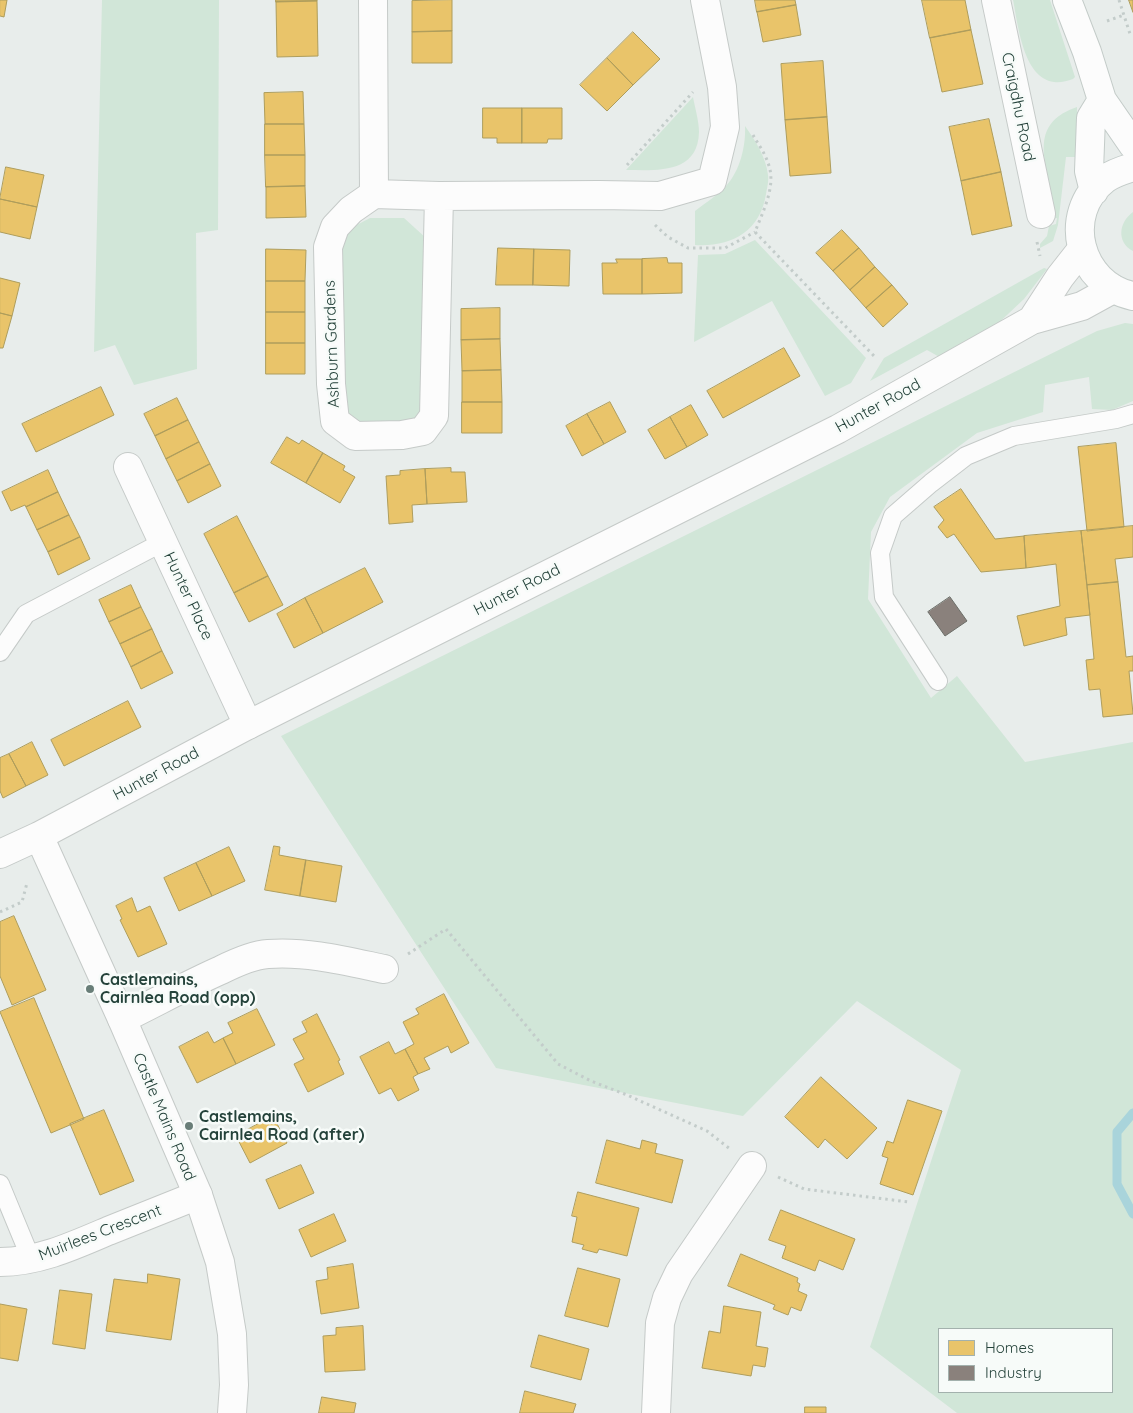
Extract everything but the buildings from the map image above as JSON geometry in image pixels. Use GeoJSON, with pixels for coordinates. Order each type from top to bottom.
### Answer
{"type":"FeatureCollection","features":[{"type":"Feature","properties":{"kind":"street"},"geometry":{"type":"LineString","coordinates":[[373,0],[374,194],[439,196],[660,196],[712,180],[725,127],[722,87],[705,0]]}},
{"type":"Feature","properties":{"kind":"street","name":"Craigdhu Road"},"geometry":{"type":"LineString","coordinates":[[996,0],[1038,224]]}},
{"type":"Feature","properties":{"kind":"street"},"geometry":{"type":"LineString","coordinates":[[1067,0],[1087,52],[1102,100],[1133,145]]}},
{"type":"Feature","properties":{"kind":"street"},"geometry":{"type":"LineString","coordinates":[[1094,191],[1088,171],[1091,118],[1102,100]]}},
{"type":"Feature","properties":{"kind":"street"},"geometry":{"type":"LineString","coordinates":[[1123,293],[1099,278],[1088,265],[1082,249],[1079,228],[1083,209],[1094,191],[1105,179],[1133,166]]}},
{"type":"Feature","properties":{"kind":"street","name":"Ashburn Gardens"},"geometry":{"type":"LineString","coordinates":[[374,194],[351,210],[335,227],[328,247],[331,384],[335,422],[355,436],[402,435],[423,431],[434,416],[439,196]]}},
{"type":"Feature","properties":{"kind":"street","name":"Hunter Road"},"geometry":{"type":"LineString","coordinates":[[1032,320],[1060,277],[1082,249]]}},
{"type":"Feature","properties":{"kind":"street","name":"Hunter Road"},"geometry":{"type":"LineString","coordinates":[[0,854],[39,836],[248,725],[838,429],[1032,320],[1123,293]]}},
{"type":"Feature","properties":{"kind":"street","name":"Hunter Place"},"geometry":{"type":"LineString","coordinates":[[128,468],[248,725]]}},
{"type":"Feature","properties":{"kind":"street","name":"Castle Mains Road"},"geometry":{"type":"LineString","coordinates":[[39,836],[122,1019],[198,1195],[220,1262],[232,1334],[234,1385],[232,1413]]}},
{"type":"Feature","properties":{"kind":"street"},"geometry":{"type":"LineString","coordinates":[[122,1019],[231,966],[266,954],[329,957],[384,969]]}},
{"type":"Feature","properties":{"kind":"street"},"geometry":{"type":"LineString","coordinates":[[656,1413],[660,1323],[667,1298],[679,1273],[752,1166]]}},
{"type":"Feature","properties":{"kind":"street","name":"Muirlees Crescent"},"geometry":{"type":"LineString","coordinates":[[0,1262],[17,1262],[31,1259],[69,1247],[198,1195]]}},
{"type":"Feature","properties":{"kind":"lane"},"geometry":{"type":"LineString","coordinates":[[938,681],[884,597],[880,553],[893,516],[966,456],[1014,436],[1116,419],[1133,414]]}},
{"type":"Feature","properties":{"kind":"lane"},"geometry":{"type":"LineString","coordinates":[[0,652],[26,614],[163,542]]}},
{"type":"Feature","properties":{"kind":"lane"},"geometry":{"type":"LineString","coordinates":[[0,1184],[31,1259]]}},
{"type":"Feature","properties":{"kind":"path"},"geometry":{"type":"LineString","coordinates":[[1119,0],[1131,37]]}},
{"type":"Feature","properties":{"kind":"path"},"geometry":{"type":"LineString","coordinates":[[1099,24],[1124,15]]}},
{"type":"Feature","properties":{"kind":"path"},"geometry":{"type":"LineString","coordinates":[[717,64],[613,195],[668,237],[688,248],[724,248],[755,232],[766,206],[771,174],[768,163],[752,133]]}},
{"type":"Feature","properties":{"kind":"path"},"geometry":{"type":"LineString","coordinates":[[1038,224],[1040,258]]}},
{"type":"Feature","properties":{"kind":"path"},"geometry":{"type":"LineString","coordinates":[[755,232],[876,356]]}},
{"type":"Feature","properties":{"kind":"path"},"geometry":{"type":"LineString","coordinates":[[384,969],[446,929],[558,1064],[591,1081],[627,1095],[706,1131],[752,1166],[804,1189],[909,1202]]}},
{"type":"Feature","properties":{"kind":"green space"},"geometry":{"type":"Polygon","coordinates":[[[102,0],[219,0],[218,230],[196,233],[197,369],[134,385],[115,345],[94,352],[102,0]]]}},
{"type":"Feature","properties":{"kind":"green space"},"geometry":{"type":"Polygon","coordinates":[[[1013,0],[1050,0],[1075,77],[1073,79],[1054,82],[1044,78],[1035,71],[1024,48],[1013,0]]]}},
{"type":"Feature","properties":{"kind":"green space"},"geometry":{"type":"Polygon","coordinates":[[[693,97],[699,132],[697,146],[691,156],[683,163],[673,167],[650,170],[626,170],[693,97]]]}},
{"type":"Feature","properties":{"kind":"green space"},"geometry":{"type":"Polygon","coordinates":[[[1077,107],[1077,112],[1079,113],[1077,157],[1066,157],[1058,225],[1053,241],[1040,248],[1040,244],[1047,236],[1049,226],[1056,224],[1057,218],[1051,219],[1054,205],[1045,163],[1044,140],[1047,130],[1053,121],[1063,113],[1077,107]]]}},
{"type":"Feature","properties":{"kind":"green space"},"geometry":{"type":"Polygon","coordinates":[[[745,126],[753,137],[767,168],[768,182],[763,207],[750,227],[732,240],[708,245],[695,245],[695,211],[715,196],[731,180],[743,150],[745,126]]]}},
{"type":"Feature","properties":{"kind":"green space"},"geometry":{"type":"Polygon","coordinates":[[[1133,212],[1133,251],[1124,243],[1121,232],[1128,216],[1133,212]]]}},
{"type":"Feature","properties":{"kind":"green space"},"geometry":{"type":"Polygon","coordinates":[[[370,218],[404,218],[426,238],[426,402],[419,419],[404,424],[349,422],[341,405],[340,248],[349,229],[370,218]]]}},
{"type":"Feature","properties":{"kind":"green space"},"geometry":{"type":"Polygon","coordinates":[[[755,240],[866,358],[851,383],[825,396],[772,301],[694,342],[698,255],[725,254],[755,240]]]}},
{"type":"Feature","properties":{"kind":"green space"},"geometry":{"type":"Polygon","coordinates":[[[1044,268],[1047,269],[1024,299],[991,330],[943,359],[927,350],[870,381],[884,358],[1044,268]]]}},
{"type":"Feature","properties":{"kind":"green space"},"geometry":{"type":"Polygon","coordinates":[[[1125,323],[1133,324],[1133,401],[1112,410],[1092,409],[1089,377],[1045,385],[1043,412],[977,433],[890,497],[871,532],[868,599],[931,698],[957,676],[1025,762],[1133,742],[1133,1413],[957,1413],[870,1347],[961,1070],[857,1001],[743,1116],[496,1068],[281,736],[1097,331],[1125,323]]]}},
{"type":"Feature","properties":{"kind":"waterway"},"geometry":{"type":"LineString","coordinates":[[1133,1113],[1117,1132],[1117,1184],[1133,1214]]}},
{"type":"Feature","properties":{"kind":"place","name":"Castlemains, Cairnlea Road (opp)"},"geometry":{"type":"Point","coordinates":[90,989]}},
{"type":"Feature","properties":{"kind":"place","name":"Castlemains, Cairnlea Road (after)"},"geometry":{"type":"Point","coordinates":[189,1126]}}]}
